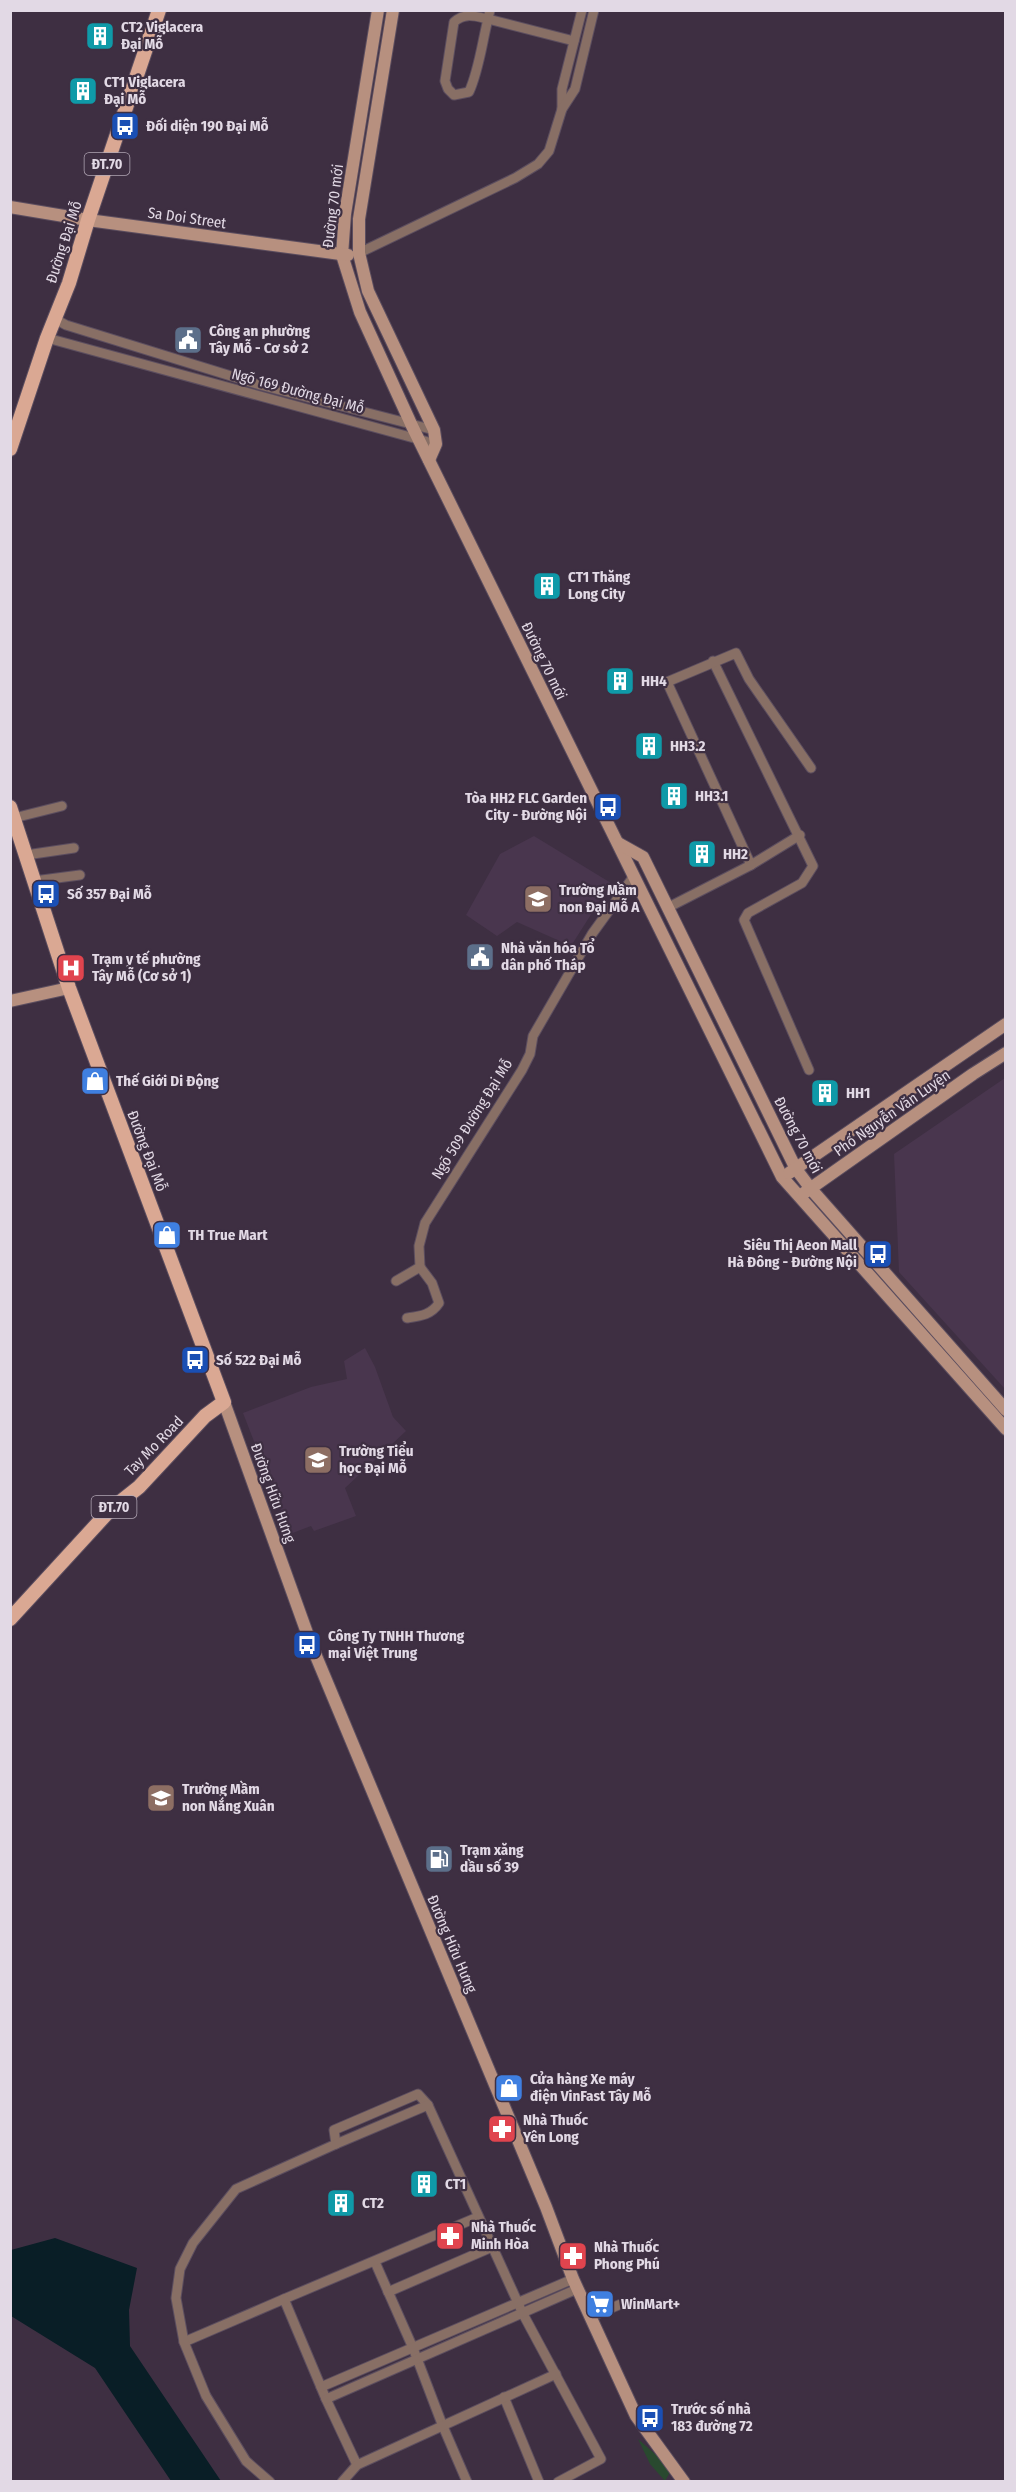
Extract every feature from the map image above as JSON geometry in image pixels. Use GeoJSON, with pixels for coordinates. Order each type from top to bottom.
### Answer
{"type":"FeatureCollection","features":[{"type":"Feature","properties":{"kind":"main road","name":"Đường Đại Mỗ"},"geometry":{"type":"LineString","coordinates":[[10,449],[69,284],[88,220],[159,10]]}},
{"type":"Feature","properties":{"kind":"main road","name":"Đường Đại Mỗ"},"geometry":{"type":"LineString","coordinates":[[11,811],[69,988],[224,1402]]}},
{"type":"Feature","properties":{"kind":"main road","name":"Tay Mo Road"},"geometry":{"type":"LineString","coordinates":[[10,1619],[110,1510],[139,1487],[205,1416],[224,1402]]}},
{"type":"Feature","properties":{"kind":"street","name":"Đường 70 mới"},"geometry":{"type":"LineString","coordinates":[[378,10],[345,214],[342,255],[360,312],[412,426],[782,1177],[797,1197],[969,1378],[1005,1410]]}},
{"type":"Feature","properties":{"kind":"street","name":"Đường 70 mới"},"geometry":{"type":"LineString","coordinates":[[393,10],[359,219],[359,253],[368,291],[434,430],[436,444]]}},
{"type":"Feature","properties":{"kind":"street"},"geometry":{"type":"LineString","coordinates":[[562,109],[562,89],[582,10]]}},
{"type":"Feature","properties":{"kind":"street"},"geometry":{"type":"LineString","coordinates":[[359,253],[515,178],[538,164],[549,151],[562,109],[575,90],[594,10]]}},
{"type":"Feature","properties":{"kind":"street"},"geometry":{"type":"LineString","coordinates":[[489,15],[473,83],[469,92],[454,95],[448,89],[446,81],[454,22],[460,16],[489,15],[574,41]]}},
{"type":"Feature","properties":{"kind":"street","name":"Sa Doi Street"},"geometry":{"type":"LineString","coordinates":[[10,207],[342,255],[359,253]]}},
{"type":"Feature","properties":{"kind":"street","name":"Ngõ 169 Đường Đại Mỗ"},"geometry":{"type":"LineString","coordinates":[[55,319],[66,325],[260,385],[434,430]]}},
{"type":"Feature","properties":{"kind":"street","name":"Ngõ 169 Đường Đại Mỗ"},"geometry":{"type":"LineString","coordinates":[[48,338],[436,444]]}},
{"type":"Feature","properties":{"kind":"street"},"geometry":{"type":"LineString","coordinates":[[429,460],[436,444]]}},
{"type":"Feature","properties":{"kind":"street"},"geometry":{"type":"LineString","coordinates":[[751,865],[667,682],[735,653],[749,679],[812,768]]}},
{"type":"Feature","properties":{"kind":"street"},"geometry":{"type":"LineString","coordinates":[[713,661],[813,866],[802,883],[748,913],[744,920],[809,1070]]}},
{"type":"Feature","properties":{"kind":"street"},"geometry":{"type":"LineString","coordinates":[[11,811],[62,806]]}},
{"type":"Feature","properties":{"kind":"street"},"geometry":{"type":"LineString","coordinates":[[667,908],[751,865],[800,836]]}},
{"type":"Feature","properties":{"kind":"street","name":"Đường 70 mới"},"geometry":{"type":"LineString","coordinates":[[617,843],[643,857],[796,1169],[810,1189],[901,1289],[969,1378]]}},
{"type":"Feature","properties":{"kind":"street"},"geometry":{"type":"LineString","coordinates":[[26,855],[74,848]]}},
{"type":"Feature","properties":{"kind":"street"},"geometry":{"type":"LineString","coordinates":[[34,881],[80,875]]}},
{"type":"Feature","properties":{"kind":"street","name":"Ngõ 509 Đường Đại Mỗ"},"geometry":{"type":"LineString","coordinates":[[420,1267],[420,1246],[425,1223],[522,1070],[530,1054],[533,1035],[577,959],[615,900],[634,876]]}},
{"type":"Feature","properties":{"kind":"street"},"geometry":{"type":"LineString","coordinates":[[10,1001],[69,988]]}},
{"type":"Feature","properties":{"kind":"street","name":"Phố Nguyễn Văn Luyện"},"geometry":{"type":"LineString","coordinates":[[782,1177],[1005,1024]]}},
{"type":"Feature","properties":{"kind":"street","name":"Phố Nguyễn Văn Luyện"},"geometry":{"type":"LineString","coordinates":[[797,1197],[1005,1053]]}},
{"type":"Feature","properties":{"kind":"street"},"geometry":{"type":"LineString","coordinates":[[396,1281],[420,1267],[432,1283],[439,1303],[434,1311],[408,1318]]}},
{"type":"Feature","properties":{"kind":"street"},"geometry":{"type":"LineString","coordinates":[[969,1378],[1005,1429]]}},
{"type":"Feature","properties":{"kind":"street","name":"Đường Hữu Hưng"},"geometry":{"type":"LineString","coordinates":[[224,1402],[311,1644],[546,2207],[575,2284],[636,2416],[684,2481]]}},
{"type":"Feature","properties":{"kind":"street"},"geometry":{"type":"LineString","coordinates":[[336,2144],[334,2130],[366,2115],[418,2094],[428,2105],[523,2314],[601,2459],[562,2480]]}},
{"type":"Feature","properties":{"kind":"street"},"geometry":{"type":"LineString","coordinates":[[270,2481],[246,2461],[206,2396],[184,2342],[176,2298],[180,2269],[193,2243],[236,2189],[428,2105]]}},
{"type":"Feature","properties":{"kind":"street"},"geometry":{"type":"LineString","coordinates":[[184,2342],[478,2217]]}},
{"type":"Feature","properties":{"kind":"street"},"geometry":{"type":"LineString","coordinates":[[388,2292],[492,2247]]}},
{"type":"Feature","properties":{"kind":"street"},"geometry":{"type":"LineString","coordinates":[[375,2262],[413,2348],[466,2481]]}},
{"type":"Feature","properties":{"kind":"street"},"geometry":{"type":"LineString","coordinates":[[321,2387],[518,2303],[575,2284]]}},
{"type":"Feature","properties":{"kind":"street"},"geometry":{"type":"LineString","coordinates":[[326,2399],[523,2314],[575,2284]]}},
{"type":"Feature","properties":{"kind":"street"},"geometry":{"type":"LineString","coordinates":[[284,2299],[326,2399],[357,2465]]}},
{"type":"Feature","properties":{"kind":"street"},"geometry":{"type":"LineString","coordinates":[[590,2317],[621,2304]]}},
{"type":"Feature","properties":{"kind":"street"},"geometry":{"type":"LineString","coordinates":[[342,2481],[357,2465],[442,2424],[556,2374]]}},
{"type":"Feature","properties":{"kind":"street"},"geometry":{"type":"LineString","coordinates":[[504,2397],[540,2481]]}},
{"type":"Feature","properties":{"kind":"shaded area","name":"Trường Mầm non Đại Mỗ A"},"geometry":{"type":"Polygon","coordinates":[[[534,836],[611,883],[571,946],[517,922],[497,936],[466,915],[500,854],[534,836]]]}},
{"type":"Feature","properties":{"kind":"shaded area"},"geometry":{"type":"Polygon","coordinates":[[[1005,1078],[1005,1389],[899,1272],[894,1154],[1005,1078]]]}},
{"type":"Feature","properties":{"kind":"shaded area","name":"Trường Tiểu học Đại Mỗ"},"geometry":{"type":"Polygon","coordinates":[[[365,1348],[375,1367],[393,1417],[406,1431],[345,1488],[356,1516],[314,1531],[311,1526],[290,1534],[243,1413],[311,1387],[347,1379],[344,1361],[365,1348]]]}},
{"type":"Feature","properties":{"kind":"green space"},"geometry":{"type":"Polygon","coordinates":[[[638,2439],[672,2469],[665,2481],[650,2464],[638,2439]]]}},
{"type":"Feature","properties":{"kind":"water"},"geometry":{"type":"Polygon","coordinates":[[[55,2238],[137,2268],[129,2310],[130,2346],[221,2481],[171,2481],[95,2368],[11,2316],[11,2250],[55,2238]]]}},
{"type":"Feature","properties":{"kind":"place","name":"CT2 Viglacera Đại Mỗ"},"geometry":{"type":"Point","coordinates":[100,36]}},
{"type":"Feature","properties":{"kind":"place","name":"CT1 Viglacera Đại Mỗ"},"geometry":{"type":"Point","coordinates":[83,91]}},
{"type":"Feature","properties":{"kind":"place","name":"Đối diện 190 Đại Mỗ"},"geometry":{"type":"Point","coordinates":[125,126]}},
{"type":"Feature","properties":{"kind":"place","name":"Công an phường Tây Mỗ - Cơ sở 2"},"geometry":{"type":"Point","coordinates":[188,340]}},
{"type":"Feature","properties":{"kind":"place","name":"CT1 Thăng Long City"},"geometry":{"type":"Point","coordinates":[547,586]}},
{"type":"Feature","properties":{"kind":"place","name":"HH4"},"geometry":{"type":"Point","coordinates":[620,681]}},
{"type":"Feature","properties":{"kind":"place","name":"HH3.2"},"geometry":{"type":"Point","coordinates":[649,746]}},
{"type":"Feature","properties":{"kind":"place","name":"HH3.1"},"geometry":{"type":"Point","coordinates":[674,796]}},
{"type":"Feature","properties":{"kind":"place","name":"Tòa HH2 FLC Garden City - Đường Nội"},"geometry":{"type":"Point","coordinates":[608,807]}},
{"type":"Feature","properties":{"kind":"place","name":"HH2"},"geometry":{"type":"Point","coordinates":[702,854]}},
{"type":"Feature","properties":{"kind":"place","name":"Số 357 Đại Mỗ"},"geometry":{"type":"Point","coordinates":[46,894]}},
{"type":"Feature","properties":{"kind":"place","name":"Trường Mầm non Đại Mỗ A"},"geometry":{"type":"Point","coordinates":[538,899]}},
{"type":"Feature","properties":{"kind":"place","name":"Nhà văn hóa Tổ dân phố Tháp"},"geometry":{"type":"Point","coordinates":[480,957]}},
{"type":"Feature","properties":{"kind":"place","name":"Trạm y tế phường Tây Mỗ (Cơ sở 1)"},"geometry":{"type":"Point","coordinates":[71,968]}},
{"type":"Feature","properties":{"kind":"place","name":"Thế Giới Di Động"},"geometry":{"type":"Point","coordinates":[95,1081]}},
{"type":"Feature","properties":{"kind":"place","name":"HH1"},"geometry":{"type":"Point","coordinates":[825,1093]}},
{"type":"Feature","properties":{"kind":"place","name":"TH True Mart"},"geometry":{"type":"Point","coordinates":[167,1235]}},
{"type":"Feature","properties":{"kind":"place","name":"Siêu Thị Aeon Mall Hà Đông - Đường Nội"},"geometry":{"type":"Point","coordinates":[878,1254]}},
{"type":"Feature","properties":{"kind":"place","name":"Số 522 Đại Mỗ"},"geometry":{"type":"Point","coordinates":[195,1360]}},
{"type":"Feature","properties":{"kind":"place","name":"Trường Tiểu học Đại Mỗ"},"geometry":{"type":"Point","coordinates":[318,1460]}},
{"type":"Feature","properties":{"kind":"place","name":"Công Ty TNHH Thương mại Việt Trung"},"geometry":{"type":"Point","coordinates":[307,1645]}},
{"type":"Feature","properties":{"kind":"place","name":"Trường Mầm non Nắng Xuân"},"geometry":{"type":"Point","coordinates":[161,1798]}},
{"type":"Feature","properties":{"kind":"place","name":"Trạm xăng dầu số 39"},"geometry":{"type":"Point","coordinates":[439,1859]}},
{"type":"Feature","properties":{"kind":"place","name":"Cửa hàng Xe máy điện VinFast Tây Mỗ"},"geometry":{"type":"Point","coordinates":[509,2088]}},
{"type":"Feature","properties":{"kind":"place","name":"Nhà Thuốc Yên Long"},"geometry":{"type":"Point","coordinates":[502,2129]}},
{"type":"Feature","properties":{"kind":"place","name":"CT1"},"geometry":{"type":"Point","coordinates":[424,2184]}},
{"type":"Feature","properties":{"kind":"place","name":"CT2"},"geometry":{"type":"Point","coordinates":[341,2203]}},
{"type":"Feature","properties":{"kind":"place","name":"Nhà Thuốc Minh Hòa"},"geometry":{"type":"Point","coordinates":[450,2236]}},
{"type":"Feature","properties":{"kind":"place","name":"Nhà Thuốc Phong Phú"},"geometry":{"type":"Point","coordinates":[573,2256]}},
{"type":"Feature","properties":{"kind":"place","name":"WinMart+"},"geometry":{"type":"Point","coordinates":[600,2304]}},
{"type":"Feature","properties":{"kind":"place","name":"Trước số nhà 183 đường 72"},"geometry":{"type":"Point","coordinates":[650,2418]}}]}
